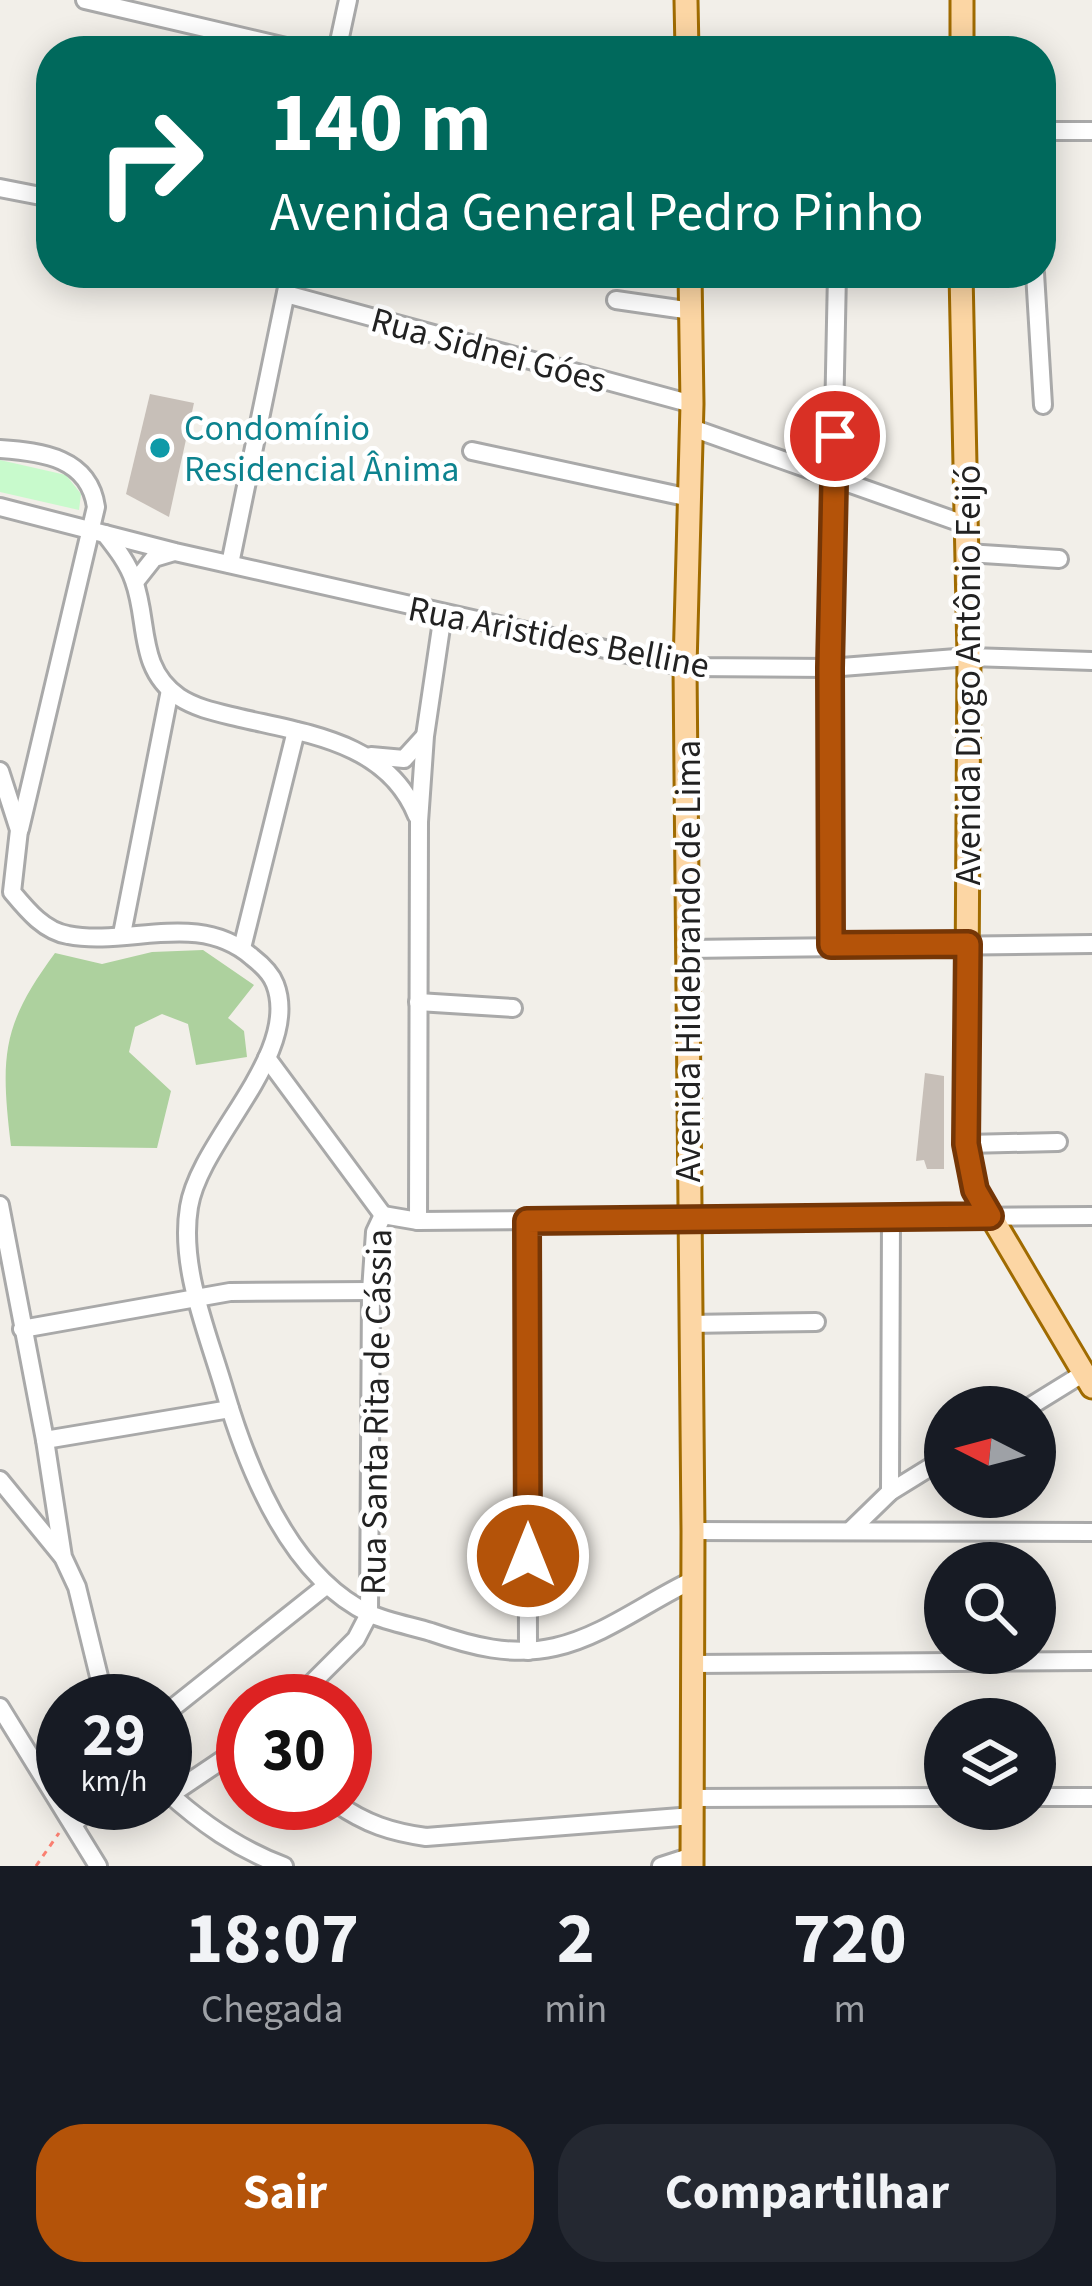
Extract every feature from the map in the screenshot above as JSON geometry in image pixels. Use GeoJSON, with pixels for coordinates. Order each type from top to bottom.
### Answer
{"type":"FeatureCollection","features":[{"type":"Feature","properties":{"kind":"main road"},"geometry":{"type":"LineString","coordinates":[[686,0],[687,36]]}},
{"type":"Feature","properties":{"kind":"main road"},"geometry":{"type":"LineString","coordinates":[[962,0],[962,36]]}},
{"type":"Feature","properties":{"kind":"main road","name":"Avenida Hildebrando de Lima"},"geometry":{"type":"LineString","coordinates":[[691,288],[685,667],[692,1861]]}},
{"type":"Feature","properties":{"kind":"main road","name":"Avenida Diogo Antônio Feijó"},"geometry":{"type":"LineString","coordinates":[[962,288],[969,657],[966,1144],[975,1190],[1088,1380]]}},
{"type":"Feature","properties":{"kind":"street"},"geometry":{"type":"LineString","coordinates":[[85,0],[239,36]]}},
{"type":"Feature","properties":{"kind":"street"},"geometry":{"type":"LineString","coordinates":[[340,36],[348,0]]}},
{"type":"Feature","properties":{"kind":"street"},"geometry":{"type":"LineString","coordinates":[[1056,131],[1092,131]]}},
{"type":"Feature","properties":{"kind":"street"},"geometry":{"type":"LineString","coordinates":[[0,188],[36,195]]}},
{"type":"Feature","properties":{"kind":"street"},"geometry":{"type":"LineString","coordinates":[[230,564],[287,288]]}},
{"type":"Feature","properties":{"kind":"street"},"geometry":{"type":"LineString","coordinates":[[831,945],[837,288]]}},
{"type":"Feature","properties":{"kind":"street"},"geometry":{"type":"LineString","coordinates":[[1036,288],[1043,405]]}},
{"type":"Feature","properties":{"kind":"street","name":"Rua Sidnei Góes"},"geometry":{"type":"LineString","coordinates":[[286,294],[692,404]]}},
{"type":"Feature","properties":{"kind":"street"},"geometry":{"type":"LineString","coordinates":[[616,300],[692,311]]}},
{"type":"Feature","properties":{"kind":"street"},"geometry":{"type":"LineString","coordinates":[[692,428],[967,525]]}},
{"type":"Feature","properties":{"kind":"street"},"geometry":{"type":"LineString","coordinates":[[0,449],[64,461],[82,471],[94,493],[98,532],[19,830],[12,892],[0,910]]}},
{"type":"Feature","properties":{"kind":"street"},"geometry":{"type":"LineString","coordinates":[[472,451],[690,497]]}},
{"type":"Feature","properties":{"kind":"street","name":"Rua Aristides Belline"},"geometry":{"type":"LineString","coordinates":[[0,507],[175,552],[685,667],[830,668],[969,657],[1092,661]]}},
{"type":"Feature","properties":{"kind":"street"},"geometry":{"type":"LineString","coordinates":[[98,532],[135,583],[146,648],[160,680],[170,690],[196,706],[296,730],[368,755],[404,759],[425,736]]}},
{"type":"Feature","properties":{"kind":"street"},"geometry":{"type":"LineString","coordinates":[[135,583],[146,564],[175,552]]}},
{"type":"Feature","properties":{"kind":"street"},"geometry":{"type":"LineString","coordinates":[[967,553],[1059,559]]}},
{"type":"Feature","properties":{"kind":"street"},"geometry":{"type":"LineString","coordinates":[[418,1221],[419,822],[425,736],[443,614]]}},
{"type":"Feature","properties":{"kind":"street"},"geometry":{"type":"LineString","coordinates":[[122,934],[170,690]]}},
{"type":"Feature","properties":{"kind":"street"},"geometry":{"type":"LineString","coordinates":[[242,949],[296,730]]}},
{"type":"Feature","properties":{"kind":"street"},"geometry":{"type":"LineString","coordinates":[[368,755],[407,791],[419,822]]}},
{"type":"Feature","properties":{"kind":"street"},"geometry":{"type":"LineString","coordinates":[[0,771],[19,830]]}},
{"type":"Feature","properties":{"kind":"street"},"geometry":{"type":"LineString","coordinates":[[12,892],[55,932],[79,937],[185,932],[218,938],[242,949],[272,977],[279,998],[278,1020],[267,1058],[192,1192],[187,1247],[230,1409],[264,1492],[294,1543],[327,1585],[370,1613],[471,1646],[528,1651],[558,1647],[596,1631],[693,1580]]}},
{"type":"Feature","properties":{"kind":"street"},"geometry":{"type":"LineString","coordinates":[[687,949],[1092,944]]}},
{"type":"Feature","properties":{"kind":"street"},"geometry":{"type":"LineString","coordinates":[[418,1002],[513,1008]]}},
{"type":"Feature","properties":{"kind":"street","name":"Rua Santa Rita de Cássia"},"geometry":{"type":"LineString","coordinates":[[267,1058],[383,1215],[375,1232],[371,1291],[370,1613],[356,1639],[321,1674]]}},
{"type":"Feature","properties":{"kind":"street"},"geometry":{"type":"LineString","coordinates":[[966,1144],[1058,1142]]}},
{"type":"Feature","properties":{"kind":"street"},"geometry":{"type":"LineString","coordinates":[[0,1205],[63,1557],[76,1587],[98,1674]]}},
{"type":"Feature","properties":{"kind":"street"},"geometry":{"type":"LineString","coordinates":[[383,1215],[418,1221],[1092,1216]]}},
{"type":"Feature","properties":{"kind":"street"},"geometry":{"type":"LineString","coordinates":[[890,1492],[891,1216]]}},
{"type":"Feature","properties":{"kind":"street"},"geometry":{"type":"LineString","coordinates":[[527,1221],[528,1651]]}},
{"type":"Feature","properties":{"kind":"street"},"geometry":{"type":"LineString","coordinates":[[22,1329],[230,1292],[371,1291]]}},
{"type":"Feature","properties":{"kind":"street"},"geometry":{"type":"LineString","coordinates":[[688,1324],[816,1322]]}},
{"type":"Feature","properties":{"kind":"street"},"geometry":{"type":"LineString","coordinates":[[1056,1395],[1088,1380]]}},
{"type":"Feature","properties":{"kind":"street"},"geometry":{"type":"LineString","coordinates":[[45,1440],[230,1409]]}},
{"type":"Feature","properties":{"kind":"street"},"geometry":{"type":"LineString","coordinates":[[852,1529],[890,1492],[924,1472]]}},
{"type":"Feature","properties":{"kind":"street"},"geometry":{"type":"LineString","coordinates":[[0,1480],[63,1557]]}},
{"type":"Feature","properties":{"kind":"street"},"geometry":{"type":"LineString","coordinates":[[693,1531],[1092,1532]]}},
{"type":"Feature","properties":{"kind":"street"},"geometry":{"type":"LineString","coordinates":[[192,1692],[327,1585]]}},
{"type":"Feature","properties":{"kind":"street"},"geometry":{"type":"LineString","coordinates":[[694,1664],[1092,1660]]}},
{"type":"Feature","properties":{"kind":"street"},"geometry":{"type":"LineString","coordinates":[[0,1707],[36,1760]]}},
{"type":"Feature","properties":{"kind":"street"},"geometry":{"type":"LineString","coordinates":[[1056,1797],[1092,1797]]}},
{"type":"Feature","properties":{"kind":"street"},"geometry":{"type":"LineString","coordinates":[[372,1825],[427,1837],[693,1807],[924,1798]]}},
{"type":"Feature","properties":{"kind":"street"},"geometry":{"type":"LineString","coordinates":[[192,1811],[229,1841],[284,1866]]}},
{"type":"Feature","properties":{"kind":"street"},"geometry":{"type":"LineString","coordinates":[[80,1830],[98,1866]]}},
{"type":"Feature","properties":{"kind":"street"},"geometry":{"type":"LineString","coordinates":[[661,1866],[692,1861]]}},
{"type":"Feature","properties":{"kind":"path"},"geometry":{"type":"LineString","coordinates":[[36,1866],[61,1830]]}},
{"type":"Feature","properties":{"kind":"green space"},"geometry":{"type":"Polygon","coordinates":[[[0,460],[66,475],[81,494],[79,510],[0,492],[0,460]]]}},
{"type":"Feature","properties":{"kind":"green space"},"geometry":{"type":"Polygon","coordinates":[[[203,950],[254,985],[228,1018],[244,1031],[247,1057],[196,1065],[188,1024],[162,1014],[135,1027],[129,1052],[171,1091],[157,1148],[11,1146],[6,1088],[9,1042],[24,1001],[55,953],[102,964],[152,952],[203,950]]]}},
{"type":"Feature","properties":{"kind":"building","name":"Condomínio Residencial Ânima"},"geometry":{"type":"Polygon","coordinates":[[[150,394],[194,403],[169,517],[126,494],[150,394]]]}},
{"type":"Feature","properties":{"kind":"building"},"geometry":{"type":"Polygon","coordinates":[[[925,1073],[944,1076],[944,1169],[927,1169],[924,1160],[916,1161],[925,1073]]]}},
{"type":"Feature","properties":{"kind":"place","name":"Condomínio Residencial Ânima"},"geometry":{"type":"Point","coordinates":[160,448]}},
{"type":"Feature","properties":{"kind":"route"},"geometry":{"type":"LineString","coordinates":[[528,1556],[527,1221],[990,1216],[975,1190],[966,1144],[968,944],[831,945],[835,436]]}}]}
